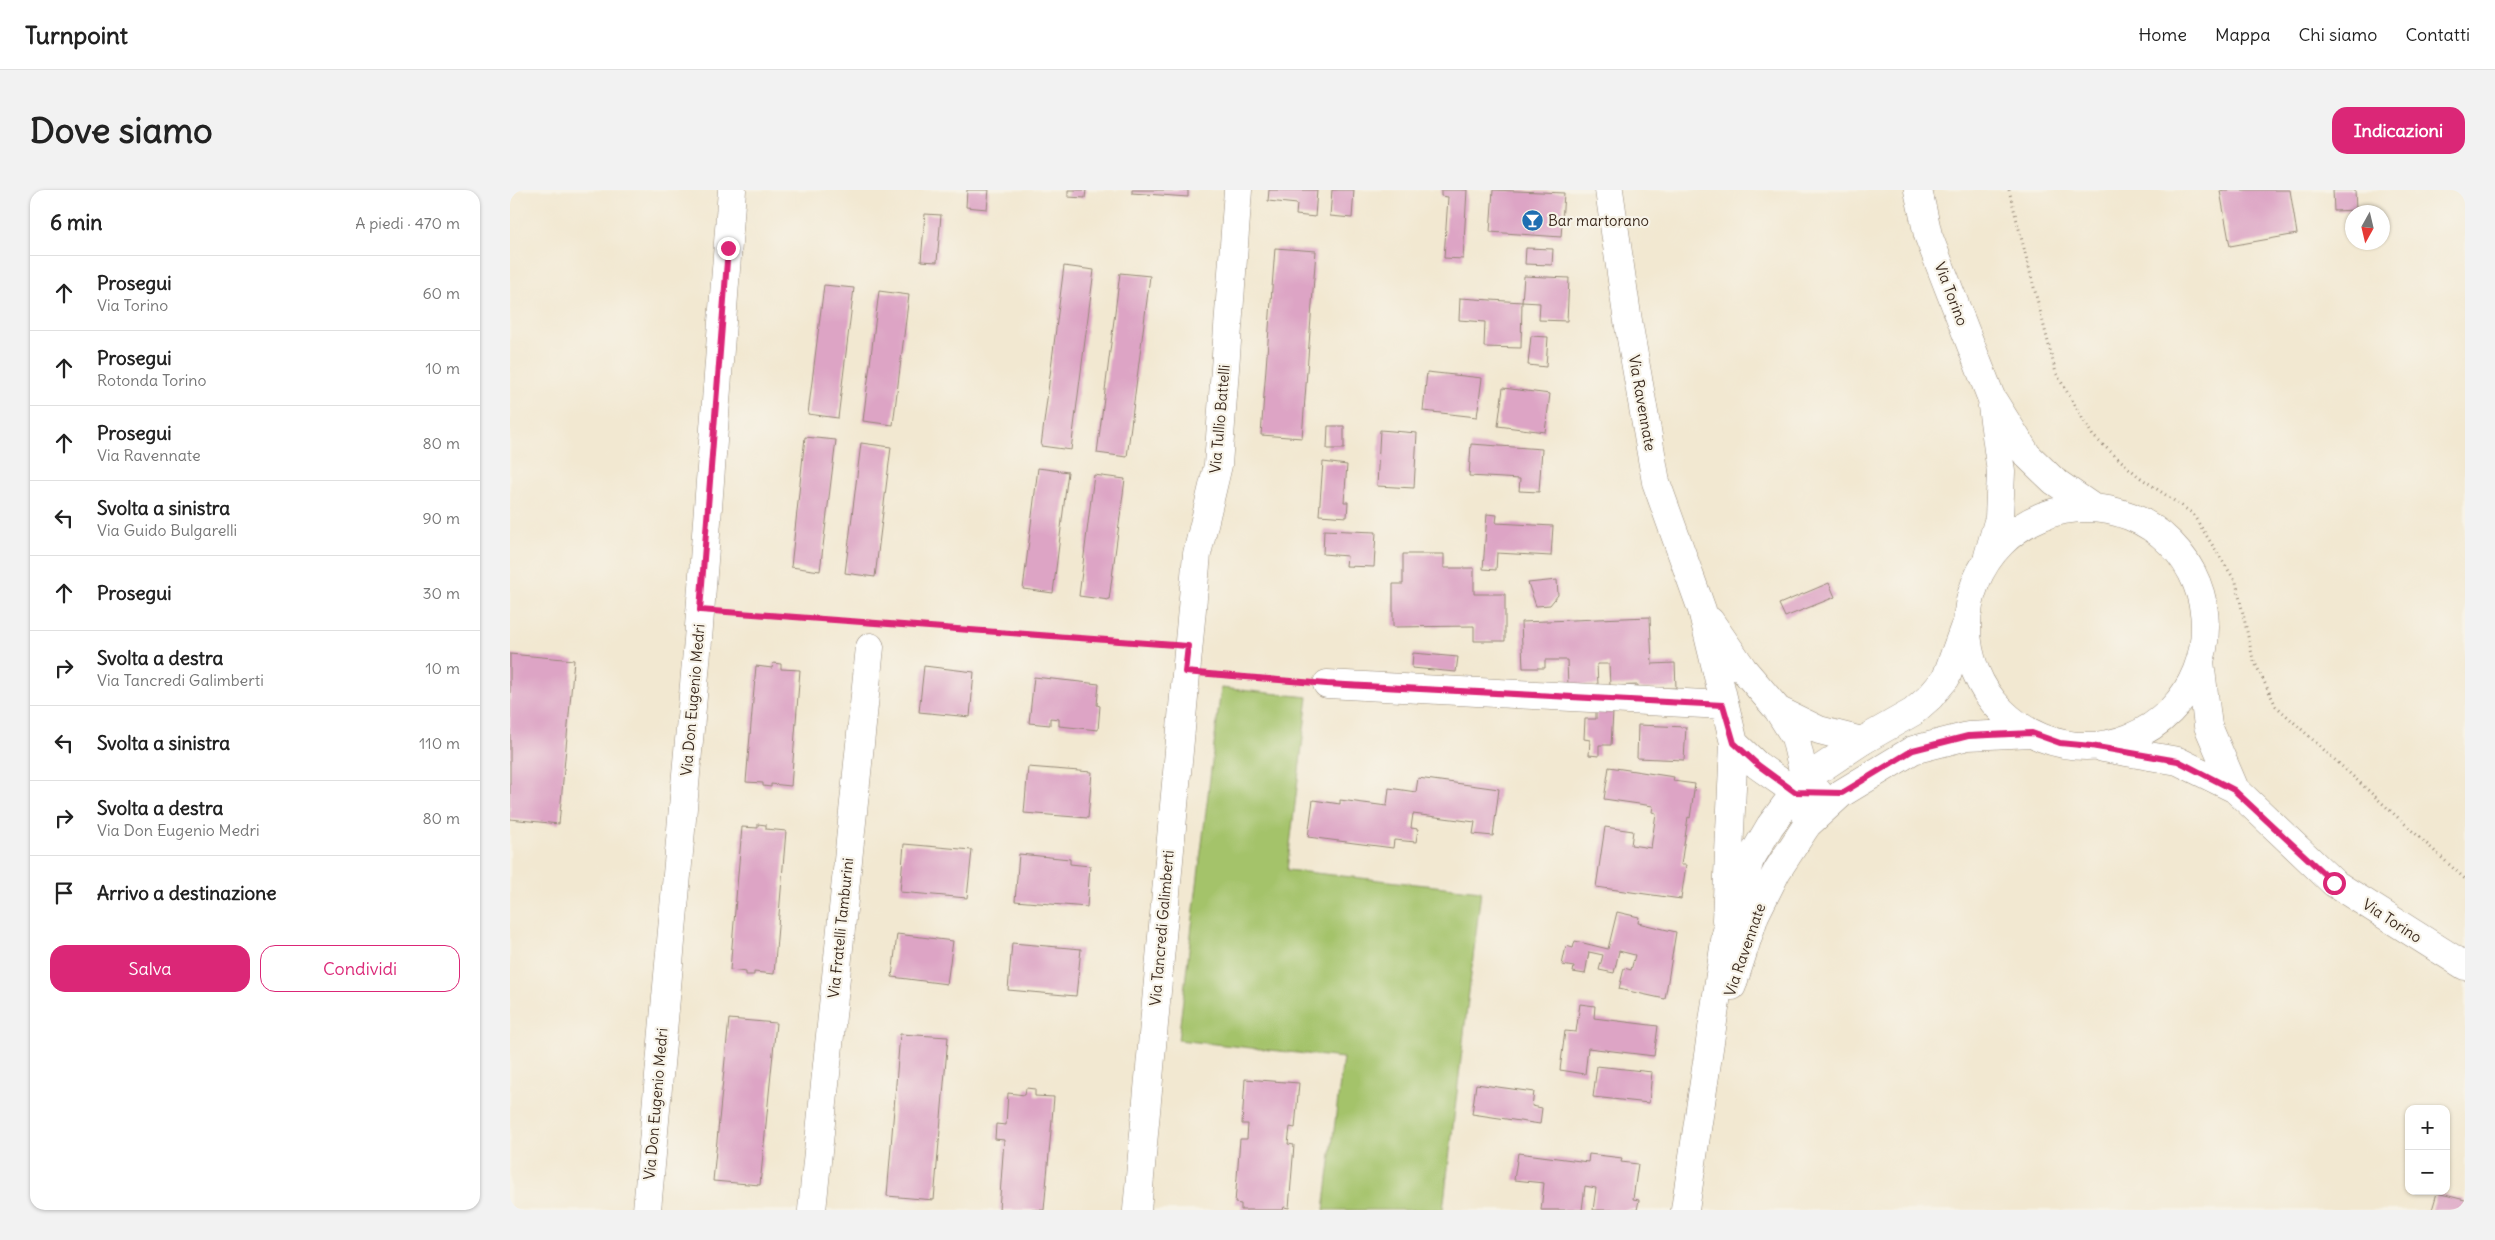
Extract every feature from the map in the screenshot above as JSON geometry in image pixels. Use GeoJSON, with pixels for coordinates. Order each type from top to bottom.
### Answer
{"type":"FeatureCollection","features":[{"type":"Feature","properties":{"kind":"street","name":"Via Don Eugenio Medri"},"geometry":{"type":"LineString","coordinates":[[647,1210],[698,640],[732,190]]}},
{"type":"Feature","properties":{"kind":"street","name":"Via Tullio Battelli"},"geometry":{"type":"LineString","coordinates":[[1186,659],[1197,554],[1218,465],[1238,190]]}},
{"type":"Feature","properties":{"kind":"street","name":"Via Ravennate"},"geometry":{"type":"LineString","coordinates":[[1609,190],[1627,315],[1656,482],[1702,610],[1723,705],[1734,743],[1726,934],[1710,1054],[1685,1210]]}},
{"type":"Feature","properties":{"kind":"street","name":"Via Torino"},"geometry":{"type":"LineString","coordinates":[[1918,190],[1928,235],[1991,397],[2027,455],[2054,481],[2092,507]]}},
{"type":"Feature","properties":{"kind":"street","name":"Via Torino"},"geometry":{"type":"LineString","coordinates":[[1986,561],[1999,518],[2000,481],[1991,397]]}},
{"type":"Feature","properties":{"kind":"street"},"geometry":{"type":"LineString","coordinates":[[2092,507],[2123,513],[2151,526],[2175,546],[2193,572],[2203,601],[2206,632],[2200,662],[2184,696],[2159,721],[2127,739],[2091,746],[2060,743],[2032,733],[2003,712],[1982,686],[1969,654],[1966,620],[1972,589],[1986,561],[2014,531],[2051,512],[2092,507]]}},
{"type":"Feature","properties":{"kind":"street","name":"Via Ravennate"},"geometry":{"type":"LineString","coordinates":[[1702,610],[1743,669],[1778,710],[1795,737],[1807,825]]}},
{"type":"Feature","properties":{"kind":"street","name":"Via Ravennate"},"geometry":{"type":"LineString","coordinates":[[1726,934],[1750,860],[1770,826],[1802,787],[1862,741],[1913,712],[1930,697],[1946,678],[1966,620]]}},
{"type":"Feature","properties":{"kind":"street","name":"Via Fratelli Tamburini"},"geometry":{"type":"LineString","coordinates":[[812,1210],[875,635]]}},
{"type":"Feature","properties":{"kind":"street","name":"Via Tancredi Galimberti"},"geometry":{"type":"LineString","coordinates":[[1137,1210],[1186,659]]}},
{"type":"Feature","properties":{"kind":"street","name":"Via Torino"},"geometry":{"type":"LineString","coordinates":[[2200,662],[2208,726],[2234,790]]}},
{"type":"Feature","properties":{"kind":"street"},"geometry":{"type":"LineString","coordinates":[[1327,684],[1723,705]]}},
{"type":"Feature","properties":{"kind":"street","name":"Via Ravennate"},"geometry":{"type":"LineString","coordinates":[[1778,710],[1819,730],[1862,741]]}},
{"type":"Feature","properties":{"kind":"street","name":"Via Ravennate"},"geometry":{"type":"LineString","coordinates":[[1710,1054],[1755,915],[1777,871],[1807,825],[1842,793],[1913,750],[1968,736],[2032,733]]}},
{"type":"Feature","properties":{"kind":"street"},"geometry":{"type":"LineString","coordinates":[[1734,743],[1758,765],[1802,787],[1842,793]]}},
{"type":"Feature","properties":{"kind":"street","name":"Via Torino"},"geometry":{"type":"LineString","coordinates":[[2091,746],[2178,761],[2234,790],[2334,883],[2465,966]]}},
{"type":"Feature","properties":{"kind":"path"},"geometry":{"type":"LineString","coordinates":[[2009,190],[2056,372],[2093,436],[2138,476],[2192,513],[2236,582],[2253,659],[2276,706],[2465,879]]}},
{"type":"Feature","properties":{"kind":"path"},"geometry":{"type":"LineString","coordinates":[[700,610],[860,622]]}},
{"type":"Feature","properties":{"kind":"path"},"geometry":{"type":"LineString","coordinates":[[875,635],[1186,659],[1327,684]]}},
{"type":"Feature","properties":{"kind":"green space"},"geometry":{"type":"Polygon","coordinates":[[[1221,688],[1308,697],[1287,870],[1481,891],[1443,1210],[1324,1210],[1343,1058],[1178,1040],[1221,688]]]}},
{"type":"Feature","properties":{"kind":"building"},"geometry":{"type":"Polygon","coordinates":[[[967,190],[989,190],[987,209],[966,207],[967,190]]]}},
{"type":"Feature","properties":{"kind":"building"},"geometry":{"type":"Polygon","coordinates":[[[1068,190],[1086,190],[1085,198],[1068,197],[1068,190]]]}},
{"type":"Feature","properties":{"kind":"building"},"geometry":{"type":"Polygon","coordinates":[[[1132,190],[1188,190],[1188,197],[1132,193],[1132,190]]]}},
{"type":"Feature","properties":{"kind":"building"},"geometry":{"type":"Polygon","coordinates":[[[1269,190],[1317,190],[1315,217],[1296,215],[1297,204],[1268,201],[1269,190]]]}},
{"type":"Feature","properties":{"kind":"building"},"geometry":{"type":"Polygon","coordinates":[[[1332,190],[1354,190],[1352,218],[1330,216],[1332,190]]]}},
{"type":"Feature","properties":{"kind":"building"},"geometry":{"type":"Polygon","coordinates":[[[1441,190],[1467,190],[1463,259],[1444,258],[1448,197],[1441,196],[1441,190]]]}},
{"type":"Feature","properties":{"kind":"building"},"geometry":{"type":"Polygon","coordinates":[[[1493,190],[1564,193],[1561,237],[1490,232],[1493,190]]]}},
{"type":"Feature","properties":{"kind":"building"},"geometry":{"type":"Polygon","coordinates":[[[2290,190],[2297,234],[2230,246],[2220,191],[2290,190]]]}},
{"type":"Feature","properties":{"kind":"building"},"geometry":{"type":"Polygon","coordinates":[[[2333,190],[2355,190],[2356,205],[2345,205],[2345,210],[2334,211],[2333,190]]]}},
{"type":"Feature","properties":{"kind":"building"},"geometry":{"type":"Polygon","coordinates":[[[925,214],[941,215],[937,262],[921,261],[925,214]]]}},
{"type":"Feature","properties":{"kind":"building"},"geometry":{"type":"Polygon","coordinates":[[[1275,248],[1316,251],[1302,438],[1261,435],[1275,248]]]}},
{"type":"Feature","properties":{"kind":"building"},"geometry":{"type":"Polygon","coordinates":[[[1526,248],[1553,249],[1552,265],[1525,264],[1526,248]]]}},
{"type":"Feature","properties":{"kind":"building"},"geometry":{"type":"Polygon","coordinates":[[[1064,266],[1094,270],[1071,450],[1041,446],[1064,266]]]}},
{"type":"Feature","properties":{"kind":"building"},"geometry":{"type":"Polygon","coordinates":[[[1120,273],[1150,276],[1127,457],[1097,453],[1120,273]]]}},
{"type":"Feature","properties":{"kind":"building"},"geometry":{"type":"Polygon","coordinates":[[[1524,276],[1569,278],[1567,321],[1539,320],[1540,303],[1522,302],[1524,276]]]}},
{"type":"Feature","properties":{"kind":"building"},"geometry":{"type":"Polygon","coordinates":[[[824,285],[854,288],[838,418],[808,414],[824,285]]]}},
{"type":"Feature","properties":{"kind":"building"},"geometry":{"type":"Polygon","coordinates":[[[879,291],[909,295],[893,425],[863,421],[879,291]]]}},
{"type":"Feature","properties":{"kind":"building"},"geometry":{"type":"Polygon","coordinates":[[[1460,298],[1522,302],[1521,348],[1484,347],[1485,322],[1459,320],[1460,298]]]}},
{"type":"Feature","properties":{"kind":"building"},"geometry":{"type":"Polygon","coordinates":[[[1531,336],[1548,337],[1546,367],[1528,365],[1531,336]]]}},
{"type":"Feature","properties":{"kind":"building"},"geometry":{"type":"Polygon","coordinates":[[[1427,372],[1482,378],[1477,417],[1423,411],[1427,372]]]}},
{"type":"Feature","properties":{"kind":"building"},"geometry":{"type":"Polygon","coordinates":[[[1503,388],[1550,394],[1545,432],[1498,426],[1503,388]]]}},
{"type":"Feature","properties":{"kind":"building"},"geometry":{"type":"Polygon","coordinates":[[[1328,426],[1344,426],[1344,449],[1327,449],[1328,426]]]}},
{"type":"Feature","properties":{"kind":"building"},"geometry":{"type":"Polygon","coordinates":[[[1380,430],[1417,433],[1414,488],[1377,486],[1380,430]]]}},
{"type":"Feature","properties":{"kind":"building"},"geometry":{"type":"Polygon","coordinates":[[[805,437],[836,440],[820,571],[791,567],[805,437]]]}},
{"type":"Feature","properties":{"kind":"building"},"geometry":{"type":"Polygon","coordinates":[[[861,443],[891,447],[875,577],[845,573],[861,443]]]}},
{"type":"Feature","properties":{"kind":"building"},"geometry":{"type":"Polygon","coordinates":[[[1471,444],[1542,449],[1539,492],[1519,491],[1520,479],[1469,476],[1471,444]]]}},
{"type":"Feature","properties":{"kind":"building"},"geometry":{"type":"Polygon","coordinates":[[[1323,462],[1347,465],[1344,502],[1348,502],[1347,517],[1319,515],[1323,462]]]}},
{"type":"Feature","properties":{"kind":"building"},"geometry":{"type":"Polygon","coordinates":[[[1038,468],[1068,472],[1053,593],[1023,589],[1038,468]]]}},
{"type":"Feature","properties":{"kind":"building"},"geometry":{"type":"Polygon","coordinates":[[[1094,475],[1125,479],[1109,600],[1079,596],[1094,475]]]}},
{"type":"Feature","properties":{"kind":"building"},"geometry":{"type":"Polygon","coordinates":[[[1487,514],[1497,515],[1496,523],[1553,526],[1551,556],[1497,553],[1496,570],[1483,569],[1487,514]]]}},
{"type":"Feature","properties":{"kind":"building"},"geometry":{"type":"Polygon","coordinates":[[[1324,530],[1376,532],[1374,567],[1346,566],[1347,556],[1323,554],[1324,530]]]}},
{"type":"Feature","properties":{"kind":"building"},"geometry":{"type":"Polygon","coordinates":[[[1403,554],[1444,554],[1444,568],[1474,568],[1474,594],[1505,594],[1505,641],[1474,641],[1474,626],[1393,627],[1393,584],[1403,584],[1403,554]]]}},
{"type":"Feature","properties":{"kind":"building"},"geometry":{"type":"Polygon","coordinates":[[[1557,580],[1558,595],[1550,605],[1536,606],[1528,583],[1557,580]]]}},
{"type":"Feature","properties":{"kind":"building"},"geometry":{"type":"Polygon","coordinates":[[[1829,583],[1835,597],[1785,617],[1779,604],[1829,583]]]}},
{"type":"Feature","properties":{"kind":"building"},"geometry":{"type":"Polygon","coordinates":[[[1650,617],[1652,664],[1675,663],[1676,688],[1638,689],[1638,685],[1610,686],[1609,664],[1597,664],[1598,685],[1568,686],[1567,660],[1545,660],[1545,668],[1523,668],[1521,622],[1650,617]]]}},
{"type":"Feature","properties":{"kind":"building"},"geometry":{"type":"Polygon","coordinates":[[[1413,653],[1458,657],[1456,672],[1412,668],[1413,653]]]}},
{"type":"Feature","properties":{"kind":"building"},"geometry":{"type":"Polygon","coordinates":[[[510,654],[574,660],[559,824],[510,819],[510,654]]]}},
{"type":"Feature","properties":{"kind":"building"},"geometry":{"type":"Polygon","coordinates":[[[773,663],[781,664],[781,669],[800,670],[791,786],[771,784],[771,787],[763,786],[763,783],[746,782],[756,666],[772,668],[773,663]]]}},
{"type":"Feature","properties":{"kind":"building"},"geometry":{"type":"Polygon","coordinates":[[[924,666],[974,672],[970,717],[919,712],[924,666]]]}},
{"type":"Feature","properties":{"kind":"building"},"geometry":{"type":"Polygon","coordinates":[[[1034,677],[1099,684],[1097,705],[1100,706],[1098,730],[1059,726],[1059,719],[1050,718],[1050,725],[1029,723],[1034,677]]]}},
{"type":"Feature","properties":{"kind":"building"},"geometry":{"type":"Polygon","coordinates":[[[1596,710],[1613,712],[1611,745],[1599,745],[1599,756],[1589,755],[1590,740],[1584,739],[1585,719],[1596,719],[1596,710]]]}},
{"type":"Feature","properties":{"kind":"building"},"geometry":{"type":"Polygon","coordinates":[[[1638,725],[1686,727],[1684,760],[1637,758],[1638,725]]]}},
{"type":"Feature","properties":{"kind":"building"},"geometry":{"type":"Polygon","coordinates":[[[1028,767],[1092,772],[1088,818],[1024,813],[1028,767]]]}},
{"type":"Feature","properties":{"kind":"building"},"geometry":{"type":"Polygon","coordinates":[[[1609,767],[1674,777],[1673,781],[1695,784],[1681,865],[1686,865],[1681,899],[1596,887],[1605,827],[1633,831],[1631,845],[1651,848],[1656,813],[1652,812],[1653,806],[1604,799],[1609,767]]]}},
{"type":"Feature","properties":{"kind":"building"},"geometry":{"type":"Polygon","coordinates":[[[1418,778],[1499,789],[1493,836],[1473,834],[1475,822],[1413,814],[1411,828],[1418,829],[1416,842],[1394,840],[1393,848],[1308,837],[1313,800],[1340,804],[1340,800],[1387,806],[1389,788],[1416,792],[1418,778]]]}},
{"type":"Feature","properties":{"kind":"building"},"geometry":{"type":"Polygon","coordinates":[[[758,824],[766,825],[766,829],[786,831],[774,974],[754,972],[754,975],[746,975],[746,972],[730,970],[742,827],[758,828],[758,824]]]}},
{"type":"Feature","properties":{"kind":"building"},"geometry":{"type":"Polygon","coordinates":[[[904,844],[972,850],[967,898],[900,892],[904,844]]]}},
{"type":"Feature","properties":{"kind":"building"},"geometry":{"type":"Polygon","coordinates":[[[1019,854],[1070,859],[1070,864],[1090,866],[1087,907],[1015,901],[1019,854]]]}},
{"type":"Feature","properties":{"kind":"building"},"geometry":{"type":"Polygon","coordinates":[[[1617,912],[1639,917],[1638,923],[1676,932],[1665,999],[1619,989],[1624,968],[1631,970],[1635,955],[1619,951],[1614,973],[1599,970],[1603,955],[1589,952],[1585,974],[1573,972],[1574,967],[1562,965],[1566,946],[1573,948],[1575,941],[1608,949],[1617,912]]]}},
{"type":"Feature","properties":{"kind":"building"},"geometry":{"type":"Polygon","coordinates":[[[897,934],[953,941],[947,984],[892,977],[897,934]]]}},
{"type":"Feature","properties":{"kind":"building"},"geometry":{"type":"Polygon","coordinates":[[[1012,943],[1081,949],[1076,996],[1008,990],[1012,943]]]}},
{"type":"Feature","properties":{"kind":"building"},"geometry":{"type":"Polygon","coordinates":[[[1580,1004],[1595,1006],[1594,1018],[1658,1026],[1654,1056],[1588,1048],[1585,1074],[1560,1070],[1565,1031],[1576,1032],[1580,1004]]]}},
{"type":"Feature","properties":{"kind":"building"},"geometry":{"type":"Polygon","coordinates":[[[729,1019],[776,1023],[760,1185],[713,1181],[729,1019]]]}},
{"type":"Feature","properties":{"kind":"building"},"geometry":{"type":"Polygon","coordinates":[[[900,1034],[948,1037],[934,1200],[887,1196],[900,1034]]]}},
{"type":"Feature","properties":{"kind":"building"},"geometry":{"type":"Polygon","coordinates":[[[1597,1066],[1652,1072],[1649,1103],[1593,1097],[1597,1066]]]}},
{"type":"Feature","properties":{"kind":"building"},"geometry":{"type":"Polygon","coordinates":[[[1245,1079],[1299,1083],[1295,1128],[1290,1127],[1288,1144],[1294,1145],[1289,1208],[1284,1207],[1283,1210],[1241,1210],[1241,1204],[1235,1203],[1240,1139],[1247,1139],[1248,1124],[1242,1124],[1245,1079]]]}},
{"type":"Feature","properties":{"kind":"building"},"geometry":{"type":"Polygon","coordinates":[[[1476,1084],[1534,1092],[1532,1106],[1542,1108],[1540,1124],[1472,1114],[1476,1084]]]}},
{"type":"Feature","properties":{"kind":"building"},"geometry":{"type":"Polygon","coordinates":[[[1026,1088],[1035,1089],[1035,1096],[1054,1097],[1044,1210],[999,1210],[1004,1140],[995,1139],[996,1124],[1006,1125],[1008,1093],[1025,1095],[1026,1088]]]}},
{"type":"Feature","properties":{"kind":"building"},"geometry":{"type":"Polygon","coordinates":[[[1518,1153],[1588,1162],[1589,1154],[1622,1158],[1621,1162],[1638,1164],[1633,1199],[1639,1200],[1637,1210],[1593,1210],[1596,1188],[1585,1186],[1582,1210],[1541,1210],[1544,1183],[1514,1180],[1518,1153]]]}},
{"type":"Feature","properties":{"kind":"building"},"geometry":{"type":"Polygon","coordinates":[[[2436,1195],[2465,1200],[2465,1210],[2432,1210],[2436,1195]]]}},
{"type":"Feature","properties":{"kind":"place","name":"Bar martorano"},"geometry":{"type":"Point","coordinates":[1532,221]}},
{"type":"Feature","properties":{"kind":"route"},"geometry":{"type":"LineString","coordinates":[[728,248],[700,610],[1188,646],[1185,672],[1327,684],[1723,705],[1734,743],[1758,765],[1795,792],[1842,793],[1913,750],[1968,736],[2032,733],[2060,743],[2091,746],[2178,761],[2234,790],[2334,883]]}}]}
